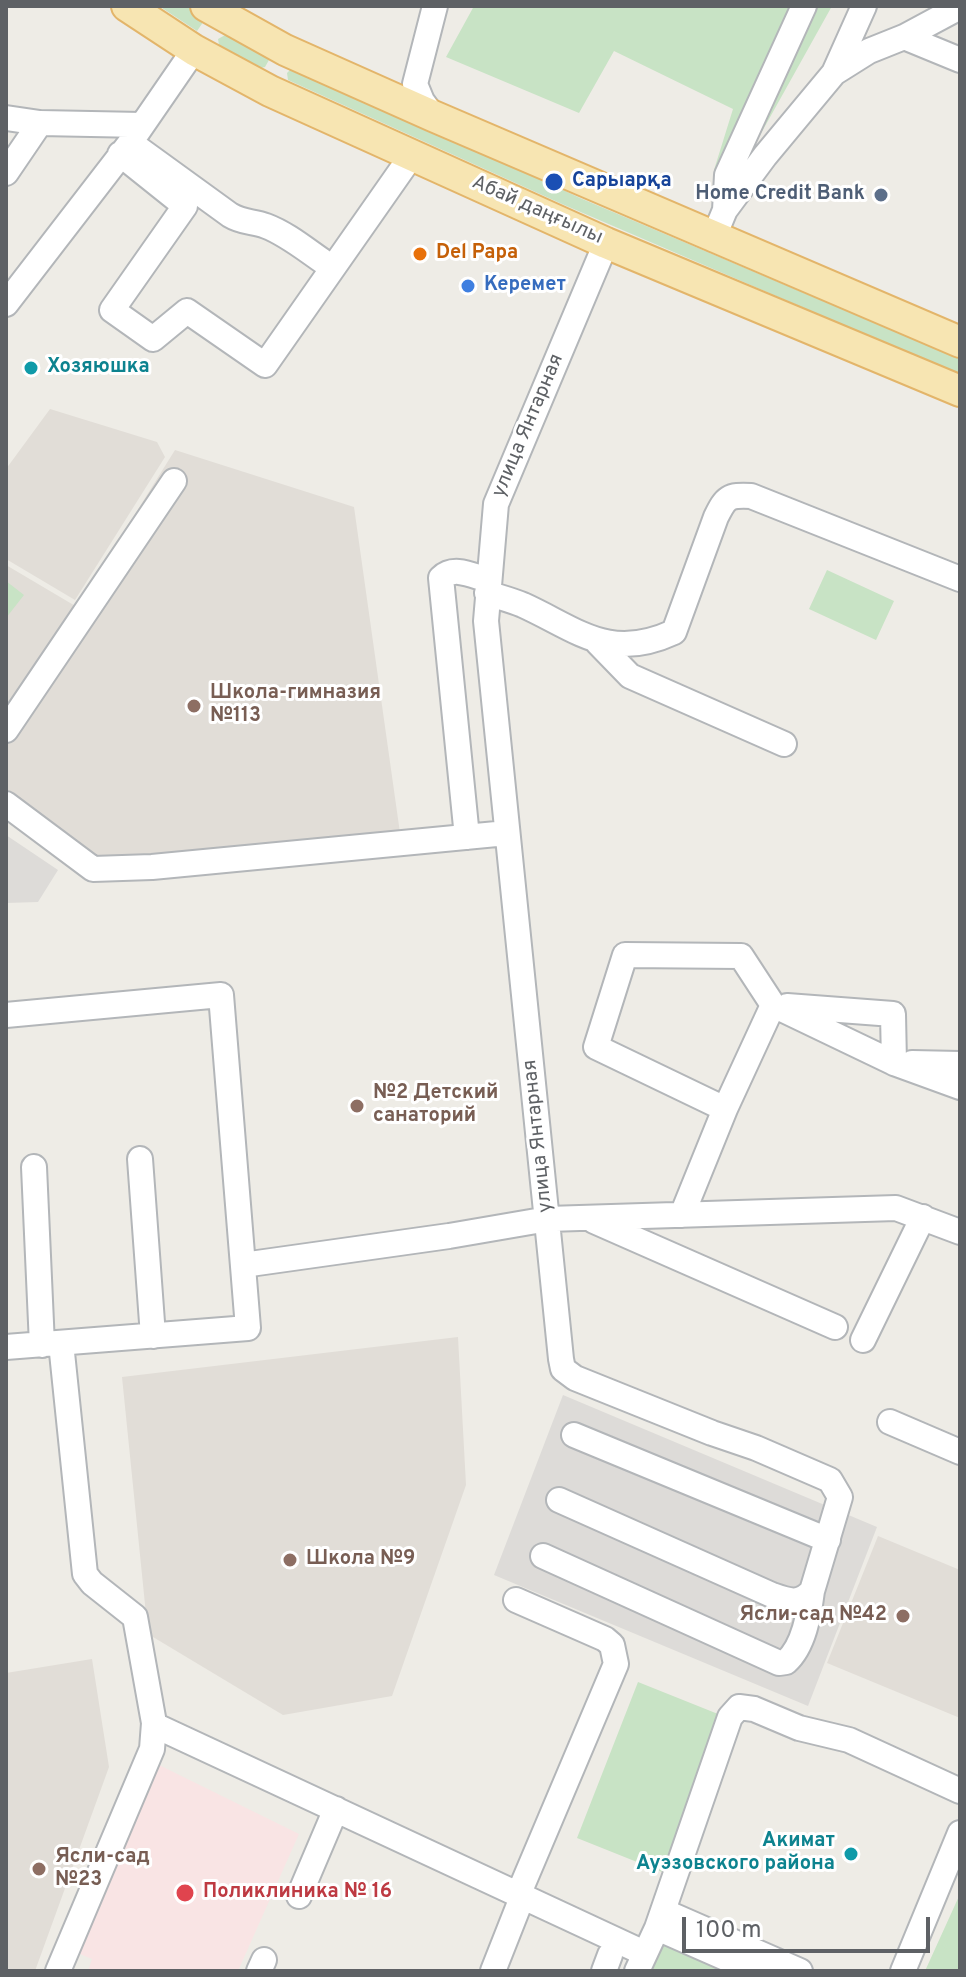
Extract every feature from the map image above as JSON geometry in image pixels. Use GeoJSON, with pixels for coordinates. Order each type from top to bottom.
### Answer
{"type":"FeatureCollection","features":[{"type":"Feature","properties":{"kind":"main road","name":"Абай даңғылы"},"geometry":{"type":"LineString","coordinates":[[127,6],[194,50],[270,91],[606,243],[960,391]]}},
{"type":"Feature","properties":{"kind":"main road"},"geometry":{"type":"LineString","coordinates":[[194,50],[212,34],[212,10],[285,50],[433,116],[713,239],[960,342]]}},
{"type":"Feature","properties":{"kind":"main road"},"geometry":{"type":"LineString","coordinates":[[270,91],[273,65],[285,50]]}},
{"type":"Feature","properties":{"kind":"street"},"geometry":{"type":"LineString","coordinates":[[433,116],[415,84],[435,6]]}},
{"type":"Feature","properties":{"kind":"street"},"geometry":{"type":"LineString","coordinates":[[725,210],[727,175],[804,6]]}},
{"type":"Feature","properties":{"kind":"street"},"geometry":{"type":"LineString","coordinates":[[713,239],[725,210],[834,73],[864,6]]}},
{"type":"Feature","properties":{"kind":"street"},"geometry":{"type":"LineString","coordinates":[[834,73],[869,51],[904,37],[960,7]]}},
{"type":"Feature","properties":{"kind":"street"},"geometry":{"type":"LineString","coordinates":[[904,37],[960,60]]}},
{"type":"Feature","properties":{"kind":"street"},"geometry":{"type":"LineString","coordinates":[[6,304],[131,141],[194,50]]}},
{"type":"Feature","properties":{"kind":"street"},"geometry":{"type":"LineString","coordinates":[[6,118],[131,141],[230,215],[244,223],[269,227],[333,268]]}},
{"type":"Feature","properties":{"kind":"street"},"geometry":{"type":"LineString","coordinates":[[6,173],[40,123]]}},
{"type":"Feature","properties":{"kind":"street"},"geometry":{"type":"LineString","coordinates":[[131,141],[185,206],[112,310],[153,339],[187,311],[265,365],[412,155]]}},
{"type":"Feature","properties":{"kind":"street","name":"улица Янтарная"},"geometry":{"type":"LineString","coordinates":[[543,1556],[779,1663],[786,1662],[797,1649],[840,1497],[830,1480],[575,1378],[563,1369],[486,621],[496,504],[606,243]]}},
{"type":"Feature","properties":{"kind":"street"},"geometry":{"type":"LineString","coordinates":[[6,730],[174,481]]}},
{"type":"Feature","properties":{"kind":"street"},"geometry":{"type":"LineString","coordinates":[[598,643],[655,641],[674,632],[716,517],[725,500],[735,495],[751,496],[960,579]]}},
{"type":"Feature","properties":{"kind":"street"},"geometry":{"type":"LineString","coordinates":[[467,837],[441,578],[445,573],[455,571],[598,643],[630,676],[784,744]]}},
{"type":"Feature","properties":{"kind":"street"},"geometry":{"type":"LineString","coordinates":[[6,804],[93,869],[152,867],[507,833]]}},
{"type":"Feature","properties":{"kind":"street"},"geometry":{"type":"LineString","coordinates":[[725,1109],[596,1047],[625,955],[741,956],[773,1005],[894,1063],[960,1087]]}},
{"type":"Feature","properties":{"kind":"street"},"geometry":{"type":"LineString","coordinates":[[6,1015],[221,995],[248,1328],[6,1347]]}},
{"type":"Feature","properties":{"kind":"street"},"geometry":{"type":"LineString","coordinates":[[773,1005],[893,1014],[894,1063]]}},
{"type":"Feature","properties":{"kind":"street"},"geometry":{"type":"LineString","coordinates":[[682,1215],[725,1109],[773,1005]]}},
{"type":"Feature","properties":{"kind":"street"},"geometry":{"type":"LineString","coordinates":[[894,1063],[960,1064]]}},
{"type":"Feature","properties":{"kind":"street"},"geometry":{"type":"LineString","coordinates":[[140,1159],[153,1336]]}},
{"type":"Feature","properties":{"kind":"street"},"geometry":{"type":"LineString","coordinates":[[34,1167],[51,1344],[85,1574],[135,1617],[154,1725],[152,1749],[58,1971]]}},
{"type":"Feature","properties":{"kind":"street"},"geometry":{"type":"LineString","coordinates":[[243,1265],[548,1219],[896,1208],[960,1232]]}},
{"type":"Feature","properties":{"kind":"street"},"geometry":{"type":"LineString","coordinates":[[863,1340],[923,1217]]}},
{"type":"Feature","properties":{"kind":"street"},"geometry":{"type":"LineString","coordinates":[[588,1219],[835,1327]]}},
{"type":"Feature","properties":{"kind":"street"},"geometry":{"type":"LineString","coordinates":[[890,1422],[960,1452]]}},
{"type":"Feature","properties":{"kind":"street"},"geometry":{"type":"LineString","coordinates":[[574,1435],[828,1540]]}},
{"type":"Feature","properties":{"kind":"street"},"geometry":{"type":"LineString","coordinates":[[559,1500],[788,1601],[806,1598],[812,1591]]}},
{"type":"Feature","properties":{"kind":"street"},"geometry":{"type":"LineString","coordinates":[[493,1971],[521,1894],[616,1664],[612,1645],[605,1639],[516,1600]]}},
{"type":"Feature","properties":{"kind":"street"},"geometry":{"type":"LineString","coordinates":[[154,1725],[521,1894],[641,1962],[660,1920],[730,1717],[739,1707],[754,1709],[799,1728],[849,1740],[960,1791]]}},
{"type":"Feature","properties":{"kind":"street"},"geometry":{"type":"LineString","coordinates":[[299,1896],[336,1809]]}},
{"type":"Feature","properties":{"kind":"street"},"geometry":{"type":"LineString","coordinates":[[903,1971],[960,1833]]}},
{"type":"Feature","properties":{"kind":"street"},"geometry":{"type":"LineString","coordinates":[[660,1920],[755,1971]]}},
{"type":"Feature","properties":{"kind":"street"},"geometry":{"type":"LineString","coordinates":[[660,1920],[800,1971]]}},
{"type":"Feature","properties":{"kind":"shaded area"},"geometry":{"type":"Polygon","coordinates":[[[50,409],[157,442],[165,457],[75,600],[6,559],[6,469],[50,409]]]}},
{"type":"Feature","properties":{"kind":"shaded area","name":"Школа-гимназия №113"},"geometry":{"type":"Polygon","coordinates":[[[175,450],[354,507],[400,833],[94,863],[6,805],[6,565],[77,607],[175,450]]]}},
{"type":"Feature","properties":{"kind":"shaded area"},"geometry":{"type":"Polygon","coordinates":[[[6,835],[58,870],[38,902],[6,903],[6,835]]]}},
{"type":"Feature","properties":{"kind":"shaded area","name":"Школа №9"},"geometry":{"type":"Polygon","coordinates":[[[458,1337],[466,1485],[392,1696],[283,1715],[148,1634],[122,1377],[458,1337]]]}},
{"type":"Feature","properties":{"kind":"shaded area"},"geometry":{"type":"Polygon","coordinates":[[[563,1395],[877,1527],[808,1706],[494,1575],[563,1395]]]}},
{"type":"Feature","properties":{"kind":"shaded area","name":"Ясли-сад №42"},"geometry":{"type":"Polygon","coordinates":[[[878,1536],[960,1570],[960,1718],[827,1663],[878,1536]]]}},
{"type":"Feature","properties":{"kind":"shaded area","name":"Ясли-сад №23"},"geometry":{"type":"Polygon","coordinates":[[[92,1659],[109,1767],[35,1971],[6,1971],[6,1673],[92,1659]]]}},
{"type":"Feature","properties":{"kind":"shaded area","name":"Поликлиника № 16"},"geometry":{"type":"Polygon","coordinates":[[[151,1761],[299,1834],[238,1971],[88,1971],[92,1959],[73,1951],[151,1761]]]}},
{"type":"Feature","properties":{"kind":"green space"},"geometry":{"type":"Polygon","coordinates":[[[159,6],[192,6],[206,18],[197,31],[159,6]]]}},
{"type":"Feature","properties":{"kind":"green space"},"geometry":{"type":"Polygon","coordinates":[[[474,6],[832,6],[735,180],[714,170],[733,109],[614,51],[579,113],[446,57],[474,6]]]}},
{"type":"Feature","properties":{"kind":"green space"},"geometry":{"type":"Polygon","coordinates":[[[227,34],[267,53],[269,60],[265,67],[226,52],[218,39],[227,34]]]}},
{"type":"Feature","properties":{"kind":"green space"},"geometry":{"type":"Polygon","coordinates":[[[291,69],[396,111],[580,198],[960,359],[960,375],[562,204],[288,80],[287,73],[291,69]]]}},
{"type":"Feature","properties":{"kind":"green space"},"geometry":{"type":"Polygon","coordinates":[[[827,570],[894,601],[876,640],[809,609],[827,570]]]}},
{"type":"Feature","properties":{"kind":"green space"},"geometry":{"type":"Polygon","coordinates":[[[6,581],[24,595],[6,618],[6,581]]]}},
{"type":"Feature","properties":{"kind":"green space"},"geometry":{"type":"Polygon","coordinates":[[[638,1682],[723,1716],[662,1872],[577,1838],[638,1682]]]}},
{"type":"Feature","properties":{"kind":"green space"},"geometry":{"type":"Polygon","coordinates":[[[960,1894],[960,1971],[925,1971],[960,1894]]]}},
{"type":"Feature","properties":{"kind":"green space"},"geometry":{"type":"Polygon","coordinates":[[[662,1943],[728,1971],[652,1971],[662,1943]]]}},
{"type":"Feature","properties":{"kind":"place","name":"Сарыарқа"},"geometry":{"type":"Point","coordinates":[554,182]}},
{"type":"Feature","properties":{"kind":"place","name":"Home Credit Bank"},"geometry":{"type":"Point","coordinates":[881,195]}},
{"type":"Feature","properties":{"kind":"place","name":"Del Papa"},"geometry":{"type":"Point","coordinates":[420,254]}},
{"type":"Feature","properties":{"kind":"place","name":"Керемет"},"geometry":{"type":"Point","coordinates":[468,286]}},
{"type":"Feature","properties":{"kind":"place","name":"Хозяюшка"},"geometry":{"type":"Point","coordinates":[31,368]}},
{"type":"Feature","properties":{"kind":"place","name":"Школа-гимназия №113"},"geometry":{"type":"Point","coordinates":[194,706]}},
{"type":"Feature","properties":{"kind":"place","name":"№2 Детский санаторий"},"geometry":{"type":"Point","coordinates":[357,1106]}},
{"type":"Feature","properties":{"kind":"place","name":"Школа №9"},"geometry":{"type":"Point","coordinates":[290,1560]}},
{"type":"Feature","properties":{"kind":"place","name":"Ясли-сад №42"},"geometry":{"type":"Point","coordinates":[903,1616]}},
{"type":"Feature","properties":{"kind":"place","name":"Акимат Ауэзовского района"},"geometry":{"type":"Point","coordinates":[851,1854]}},
{"type":"Feature","properties":{"kind":"place","name":"Ясли-сад №23"},"geometry":{"type":"Point","coordinates":[39,1869]}},
{"type":"Feature","properties":{"kind":"place","name":"Поликлиника № 16"},"geometry":{"type":"Point","coordinates":[185,1893]}}]}
